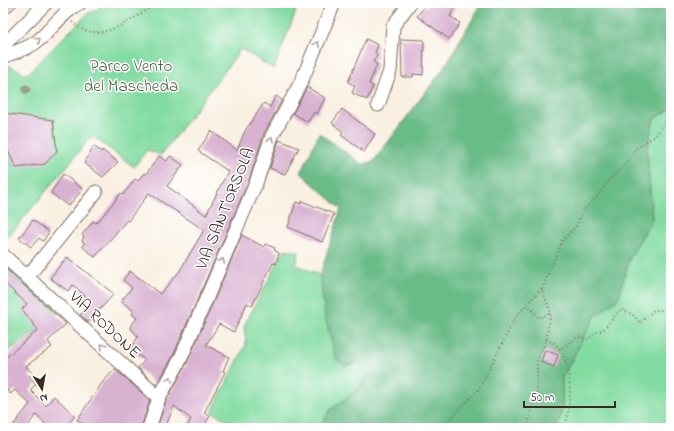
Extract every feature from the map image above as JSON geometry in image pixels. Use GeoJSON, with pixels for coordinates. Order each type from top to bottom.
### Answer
{"type":"FeatureCollection","features":[{"type":"Feature","properties":{"kind":"street"},"geometry":{"type":"LineString","coordinates":[[3,46],[46,3]]}},
{"type":"Feature","properties":{"kind":"street"},"geometry":{"type":"LineString","coordinates":[[3,57],[27,48],[39,40],[71,7],[80,3]]}},
{"type":"Feature","properties":{"kind":"street","name":"VIA SANT'ORSOLA"},"geometry":{"type":"LineString","coordinates":[[149,428],[159,398],[180,360],[256,183],[272,136],[302,80],[334,3]]}},
{"type":"Feature","properties":{"kind":"street"},"geometry":{"type":"LineString","coordinates":[[378,105],[390,72],[393,26],[410,3]]}},
{"type":"Feature","properties":{"kind":"street"},"geometry":{"type":"LineString","coordinates":[[28,276],[96,192]]}},
{"type":"Feature","properties":{"kind":"street","name":"VIA RODONE"},"geometry":{"type":"LineString","coordinates":[[3,255],[28,276],[159,398]]}},
{"type":"Feature","properties":{"kind":"path"},"geometry":{"type":"LineString","coordinates":[[64,14],[84,31],[92,33],[108,31],[120,26],[157,3]]}},
{"type":"Feature","properties":{"kind":"path"},"geometry":{"type":"LineString","coordinates":[[442,428],[479,389],[515,318],[526,304],[542,289],[562,241],[576,226],[583,210],[597,198],[609,180],[627,163],[635,150],[655,136],[671,114]]}},
{"type":"Feature","properties":{"kind":"path"},"geometry":{"type":"LineString","coordinates":[[527,428],[537,389],[537,362],[546,340],[551,313],[542,289]]}},
{"type":"Feature","properties":{"kind":"path"},"geometry":{"type":"LineString","coordinates":[[526,304],[539,318],[551,313]]}},
{"type":"Feature","properties":{"kind":"path"},"geometry":{"type":"LineString","coordinates":[[560,349],[578,337],[589,339],[603,330],[621,309],[632,314],[640,323],[654,310],[665,310],[671,306]]}},
{"type":"Feature","properties":{"kind":"path"},"geometry":{"type":"LineString","coordinates":[[546,340],[554,343],[560,349],[567,363],[570,409],[565,428]]}},
{"type":"Feature","properties":{"kind":"green space","name":"Parco Vento del Mascheda"},"geometry":{"type":"Polygon","coordinates":[[[104,3],[299,3],[274,69],[241,49],[161,155],[147,150],[134,167],[92,136],[3,243],[3,63],[27,74],[88,13],[95,11],[104,3]]]}},
{"type":"Feature","properties":{"kind":"green space"},"geometry":{"type":"Polygon","coordinates":[[[482,3],[671,3],[671,108],[654,119],[647,150],[652,219],[630,257],[618,299],[595,316],[562,378],[562,409],[557,428],[320,428],[330,410],[358,390],[366,377],[360,362],[345,366],[336,359],[325,317],[320,275],[341,209],[301,173],[319,133],[362,164],[373,162],[443,69],[482,3]]]}},
{"type":"Feature","properties":{"kind":"green space"},"geometry":{"type":"Polygon","coordinates":[[[671,108],[671,428],[557,428],[562,409],[562,378],[595,316],[618,299],[630,257],[652,219],[647,150],[654,119],[671,108]]]}},
{"type":"Feature","properties":{"kind":"green space"},"geometry":{"type":"Polygon","coordinates":[[[285,249],[299,252],[296,265],[320,275],[325,317],[360,362],[366,377],[358,390],[330,410],[320,428],[241,428],[212,412],[246,344],[244,326],[285,249]]]}},
{"type":"Feature","properties":{"kind":"green space"},"geometry":{"type":"Polygon","coordinates":[[[3,262],[58,312],[38,330],[3,355],[3,262]]]}},
{"type":"Feature","properties":{"kind":"building"},"geometry":{"type":"Polygon","coordinates":[[[3,3],[19,3],[3,19],[3,3]]]}},
{"type":"Feature","properties":{"kind":"building"},"geometry":{"type":"Polygon","coordinates":[[[430,3],[458,3],[450,16],[460,23],[449,39],[417,16],[425,6],[427,7],[430,3]]]}},
{"type":"Feature","properties":{"kind":"building"},"geometry":{"type":"Polygon","coordinates":[[[366,39],[378,45],[375,53],[378,54],[373,62],[377,64],[369,84],[373,86],[367,100],[352,93],[355,86],[348,82],[366,39]]]}},
{"type":"Feature","properties":{"kind":"building"},"geometry":{"type":"Polygon","coordinates":[[[401,39],[424,40],[423,75],[413,74],[413,77],[402,77],[401,39]]]}},
{"type":"Feature","properties":{"kind":"building"},"geometry":{"type":"Polygon","coordinates":[[[307,87],[325,98],[317,114],[314,112],[308,122],[293,113],[307,87]]]}},
{"type":"Feature","properties":{"kind":"building"},"geometry":{"type":"Polygon","coordinates":[[[276,96],[282,100],[264,133],[249,180],[173,356],[157,385],[138,368],[145,360],[130,350],[138,337],[130,327],[137,318],[132,314],[134,311],[121,301],[132,288],[123,280],[130,271],[160,294],[179,272],[204,230],[149,193],[128,221],[127,220],[95,257],[82,246],[85,243],[82,241],[84,237],[82,235],[93,221],[96,223],[100,219],[121,193],[123,195],[135,179],[138,181],[144,173],[146,174],[159,156],[167,161],[170,156],[183,165],[167,186],[206,215],[228,171],[198,151],[211,131],[237,150],[245,131],[264,103],[270,107],[276,96]]]}},
{"type":"Feature","properties":{"kind":"building"},"geometry":{"type":"Polygon","coordinates":[[[342,109],[375,134],[364,152],[341,135],[343,132],[332,123],[342,109]]]}},
{"type":"Feature","properties":{"kind":"building"},"geometry":{"type":"Polygon","coordinates":[[[3,113],[53,120],[57,151],[45,164],[16,168],[3,140],[3,113]]]}},
{"type":"Feature","properties":{"kind":"building"},"geometry":{"type":"Polygon","coordinates":[[[279,140],[299,148],[285,174],[270,168],[279,140]]]}},
{"type":"Feature","properties":{"kind":"building"},"geometry":{"type":"Polygon","coordinates":[[[94,146],[118,162],[103,177],[84,163],[94,146]]]}},
{"type":"Feature","properties":{"kind":"building"},"geometry":{"type":"Polygon","coordinates":[[[63,174],[83,189],[68,206],[51,193],[63,174]]]}},
{"type":"Feature","properties":{"kind":"building"},"geometry":{"type":"Polygon","coordinates":[[[302,201],[334,214],[322,242],[288,227],[296,202],[301,204],[302,201]]]}},
{"type":"Feature","properties":{"kind":"building"},"geometry":{"type":"Polygon","coordinates":[[[33,220],[49,232],[43,241],[39,238],[31,247],[19,238],[33,220]]]}},
{"type":"Feature","properties":{"kind":"building"},"geometry":{"type":"Polygon","coordinates":[[[242,235],[264,247],[265,244],[275,248],[274,250],[279,253],[276,264],[273,263],[252,306],[247,303],[234,332],[219,324],[206,345],[229,357],[223,371],[225,372],[204,413],[210,416],[203,428],[186,428],[191,419],[174,406],[165,428],[157,428],[166,401],[187,363],[242,235]]]}},
{"type":"Feature","properties":{"kind":"building"},"geometry":{"type":"Polygon","coordinates":[[[67,257],[114,294],[88,322],[80,315],[92,302],[73,285],[68,291],[50,278],[67,257]]]}},
{"type":"Feature","properties":{"kind":"building"},"geometry":{"type":"Polygon","coordinates":[[[3,266],[66,324],[48,341],[52,347],[26,366],[32,373],[29,376],[36,384],[30,390],[46,406],[54,396],[75,416],[65,428],[50,428],[36,415],[26,428],[11,428],[30,404],[15,390],[10,394],[3,385],[3,360],[38,330],[22,309],[27,304],[3,282],[3,266]]]}},
{"type":"Feature","properties":{"kind":"building"},"geometry":{"type":"Polygon","coordinates":[[[545,350],[558,355],[554,367],[541,362],[545,350]]]}},
{"type":"Feature","properties":{"kind":"building"},"geometry":{"type":"Polygon","coordinates":[[[115,369],[150,400],[141,428],[90,428],[77,420],[102,383],[115,369]]]}}]}
